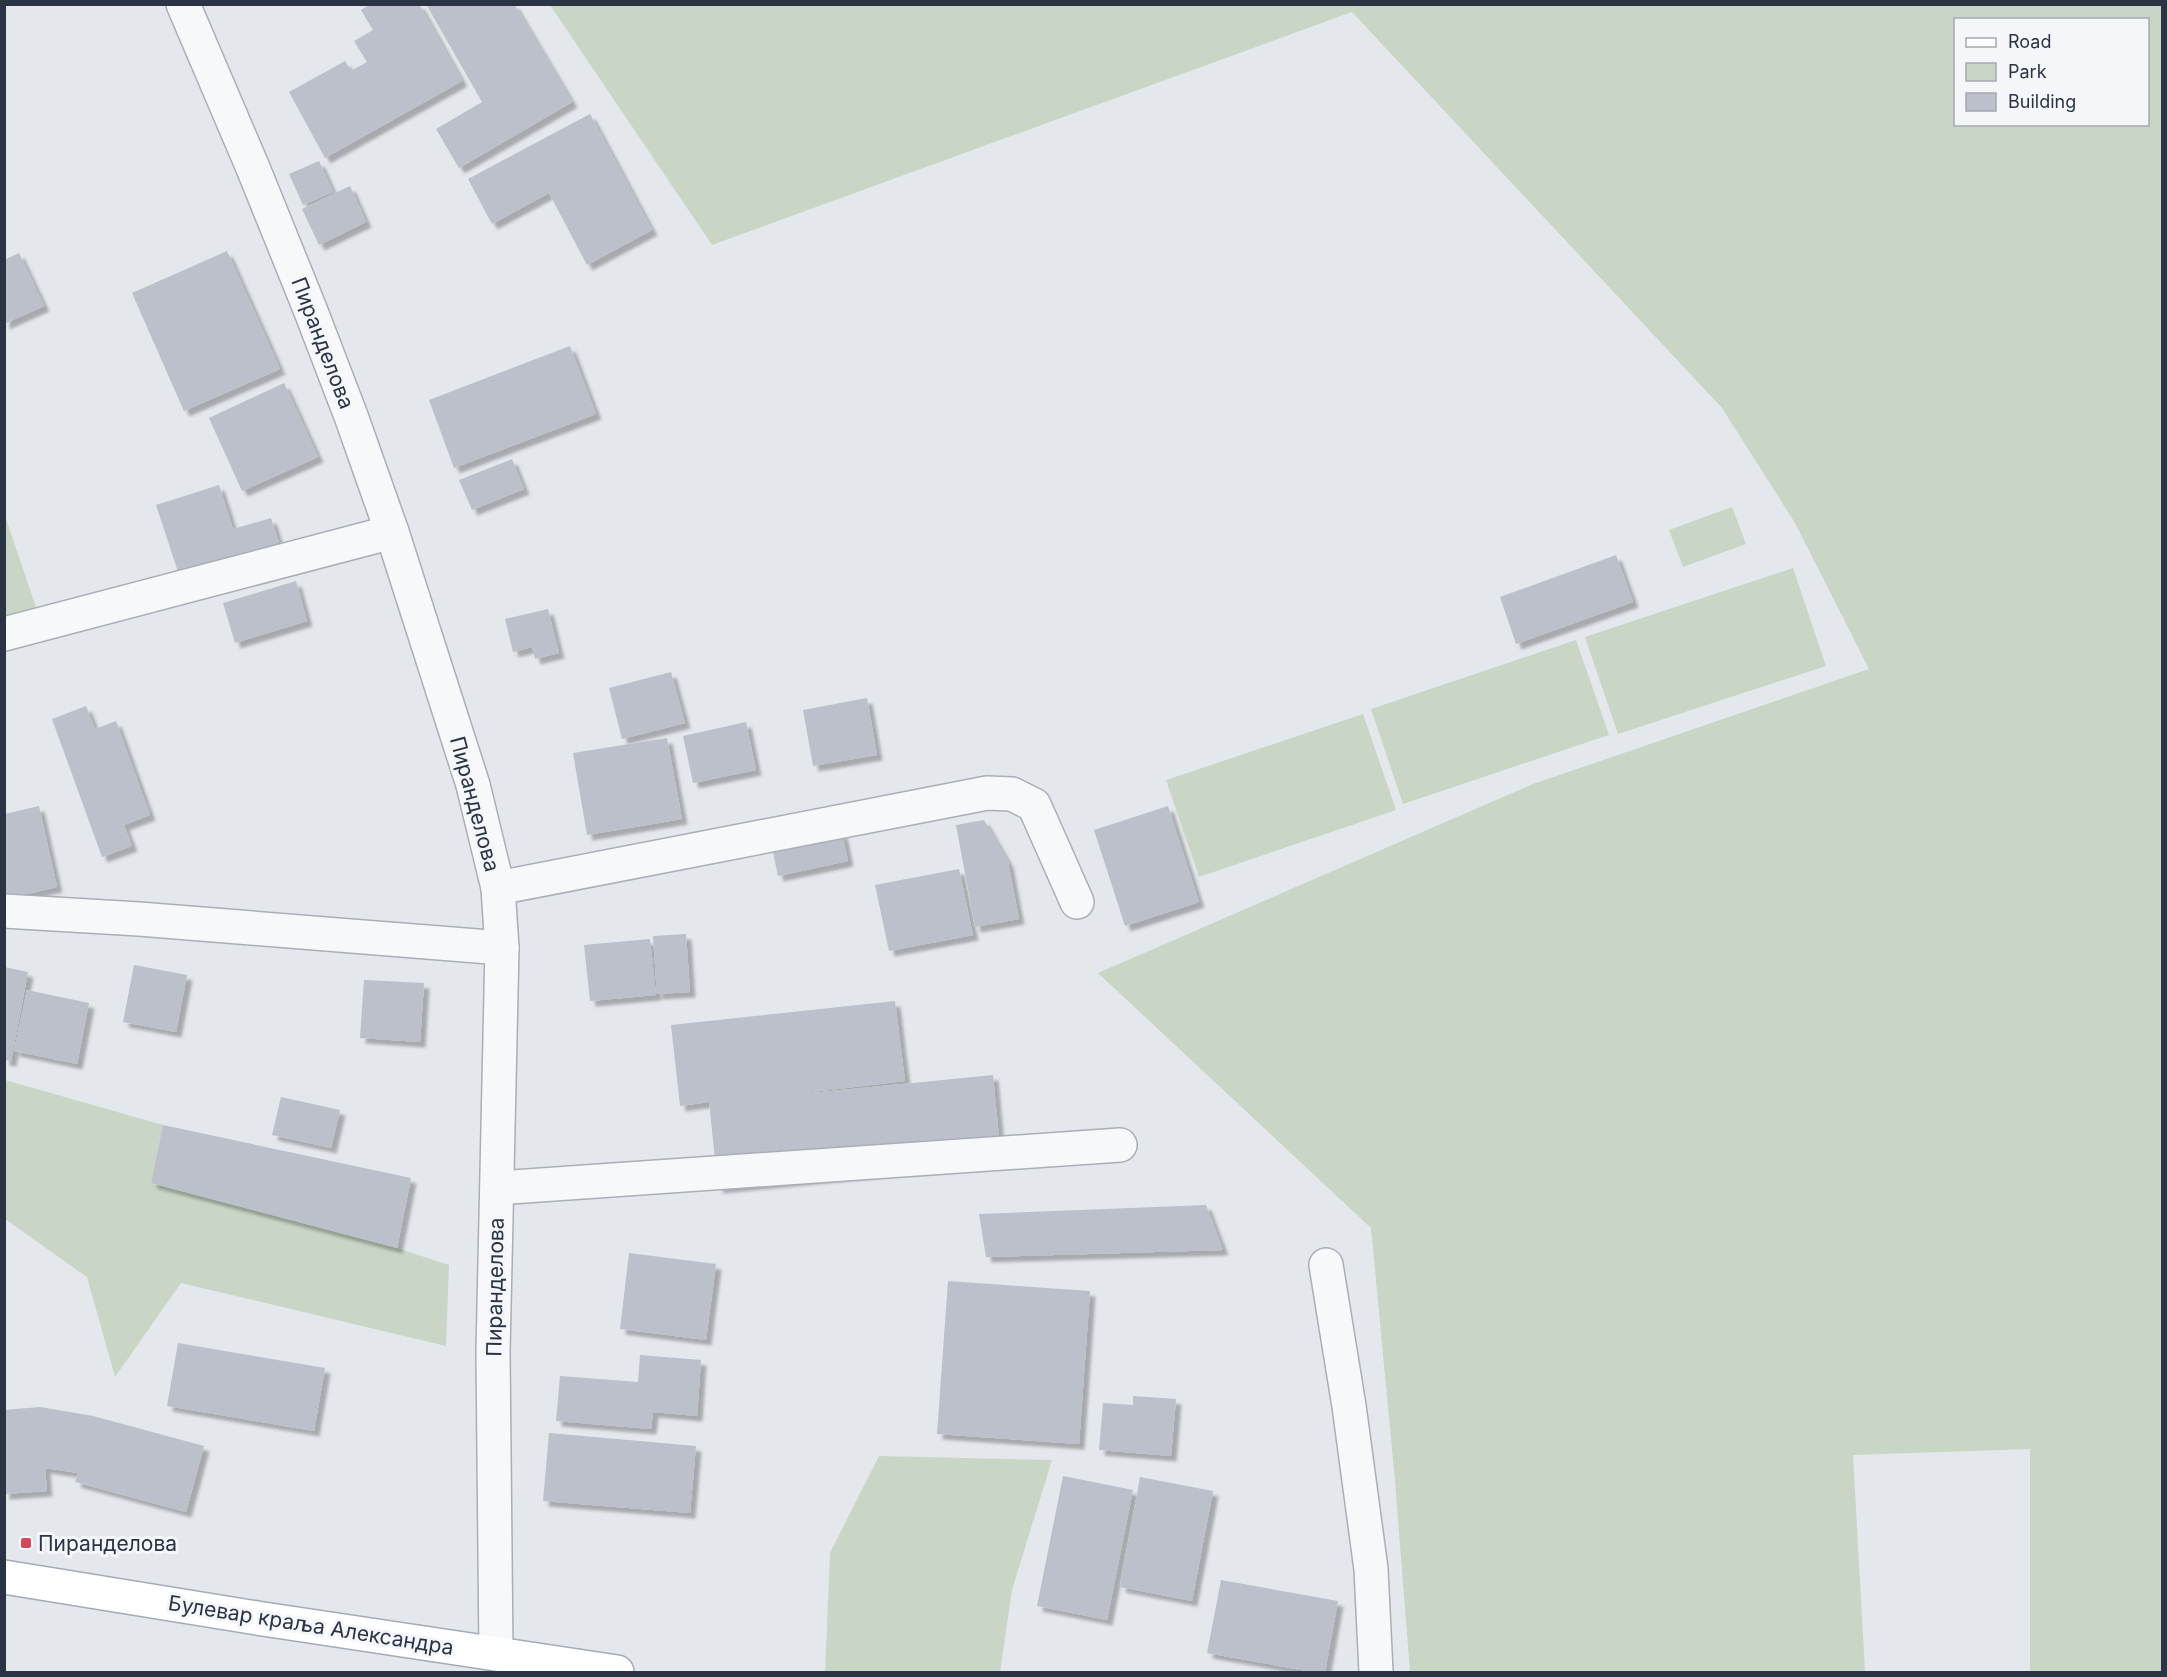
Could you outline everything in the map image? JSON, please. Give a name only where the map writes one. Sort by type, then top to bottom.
[{"type":"main road","name":"Булевар краља Александра","points":[[4,1577],[617,1672]]},
{"type":"street","name":"Пиранделова","points":[[183,4],[253,168],[351,416],[392,532],[472,785],[498,888],[502,948],[493,1352],[496,1654]]},
{"type":"street","points":[[4,634],[392,532]]},
{"type":"street","points":[[498,888],[987,793],[1012,794],[1034,806],[1077,902]]},
{"type":"street","points":[[4,911],[139,919],[502,948]]},
{"type":"street","points":[[497,1188],[1120,1145]]},
{"type":"street","points":[[1326,1265],[1349,1406],[1371,1569],[1376,1672]]},
{"type":"green space","points":[[550,5],[2162,5],[2162,1672],[2030,1672],[2030,1449],[1853,1455],[1865,1672],[1410,1672],[1371,1228],[1098,973],[1533,784],[1869,669],[1795,523],[1722,408],[1352,12],[712,245]]},
{"type":"green space","points":[[1732,507],[1746,544],[1683,567],[1669,530]]},
{"type":"green space","points":[[4,513],[42,625],[4,635]]},
{"type":"green space","points":[[1793,568],[1826,666],[1618,734],[1585,637]]},
{"type":"green space","points":[[1576,640],[1609,735],[1403,804],[1371,709]]},
{"type":"green space","points":[[1363,714],[1396,810],[1199,877],[1166,780]]},
{"type":"green space","points":[[5,1080],[163,1125],[151,1183],[397,1248],[449,1265],[446,1346],[181,1283],[115,1377],[87,1277],[5,1219]]},
{"type":"green space","points":[[879,1456],[1052,1460],[1012,1590],[1000,1672],[825,1672],[830,1553]]},
{"type":"building","points":[[371,4],[419,4],[462,81],[325,158],[289,92],[345,61],[351,71],[367,62],[354,41],[373,30],[361,10]]},
{"type":"building","points":[[426,4],[514,4],[572,102],[459,168],[436,129],[482,102]]},
{"type":"building","points":[[590,114],[652,230],[587,265],[549,193],[492,224],[468,179]]},
{"type":"building","points":[[319,161],[333,192],[303,205],[289,174]]},
{"type":"building","points":[[350,186],[366,222],[319,245],[302,209]]},
{"type":"building","points":[[227,251],[280,369],[184,411],[132,293]]},
{"type":"building","points":[[19,253],[44,306],[4,324],[4,260]]},
{"type":"building","points":[[570,346],[596,414],[454,468],[429,400]]},
{"type":"building","points":[[284,383],[318,457],[242,491],[209,418]]},
{"type":"building","points":[[512,459],[524,489],[472,510],[459,480]]},
{"type":"building","points":[[219,485],[233,529],[271,518],[280,546],[180,578],[156,505]]},
{"type":"building","points":[[1616,555],[1633,602],[1516,644],[1500,597]]},
{"type":"building","points":[[296,581],[307,621],[235,643],[223,603]]},
{"type":"building","points":[[548,609],[559,653],[535,659],[532,647],[513,652],[505,619]]},
{"type":"building","points":[[671,672],[685,723],[622,739],[609,688]]},
{"type":"building","points":[[867,698],[877,755],[813,766],[803,710]]},
{"type":"building","points":[[86,706],[95,729],[116,721],[150,815],[124,825],[132,846],[102,857],[52,719]]},
{"type":"building","points":[[746,722],[756,770],[693,783],[683,736]]},
{"type":"building","points":[[667,738],[682,819],[587,835],[573,753]]},
{"type":"building","points":[[39,806],[57,887],[5,899],[5,814]]},
{"type":"building","points":[[1168,806],[1199,902],[1125,926],[1094,830]]},
{"type":"building","points":[[984,820],[1008,862],[1019,919],[975,927],[956,825]]},
{"type":"building","points":[[842,832],[848,861],[778,876],[772,847]]},
{"type":"building","points":[[959,869],[973,935],[889,951],[875,885]]},
{"type":"building","points":[[686,934],[690,992],[657,994],[653,936]]},
{"type":"building","points":[[650,939],[656,995],[590,1001],[584,945]]},
{"type":"building","points":[[134,965],[187,975],[176,1032],[123,1022]]},
{"type":"building","points":[[4,967],[28,972],[11,1061],[4,1060]]},
{"type":"building","points":[[364,980],[424,983],[420,1042],[360,1038]]},
{"type":"building","points":[[27,990],[89,1003],[77,1064],[14,1051]]},
{"type":"building","points":[[895,1001],[905,1081],[752,1099],[993,1075],[1001,1160],[718,1188],[709,1102],[680,1106],[671,1025]]},
{"type":"building","points":[[281,1097],[340,1110],[331,1148],[272,1135]]},
{"type":"building","points":[[163,1125],[411,1178],[397,1248],[151,1183]]},
{"type":"building","points":[[1206,1205],[1223,1250],[986,1257],[979,1214]]},
{"type":"building","points":[[629,1253],[716,1264],[706,1340],[620,1329]]},
{"type":"building","points":[[948,1281],[1090,1291],[1079,1444],[937,1434]]},
{"type":"building","points":[[178,1343],[325,1368],[314,1431],[167,1406]]},
{"type":"building","points":[[640,1355],[701,1360],[697,1416],[653,1412],[651,1429],[556,1421],[560,1376],[638,1382]]},
{"type":"building","points":[[1133,1396],[1176,1399],[1171,1456],[1099,1450],[1103,1403],[1133,1405]]},
{"type":"building","points":[[40,1407],[93,1416],[204,1446],[186,1512],[75,1482],[78,1473],[45,1468],[47,1491],[4,1494],[4,1410]]},
{"type":"building","points":[[549,1433],[696,1446],[690,1513],[543,1501]]},
{"type":"building","points":[[1063,1476],[1133,1490],[1107,1620],[1037,1606]]},
{"type":"building","points":[[1140,1477],[1213,1491],[1192,1601],[1120,1587]]},
{"type":"building","points":[[1221,1580],[1338,1601],[1325,1672],[1313,1672],[1207,1653]]},
{"type":"place","name":"Пиранделова","points":[[26,1543]]}]
